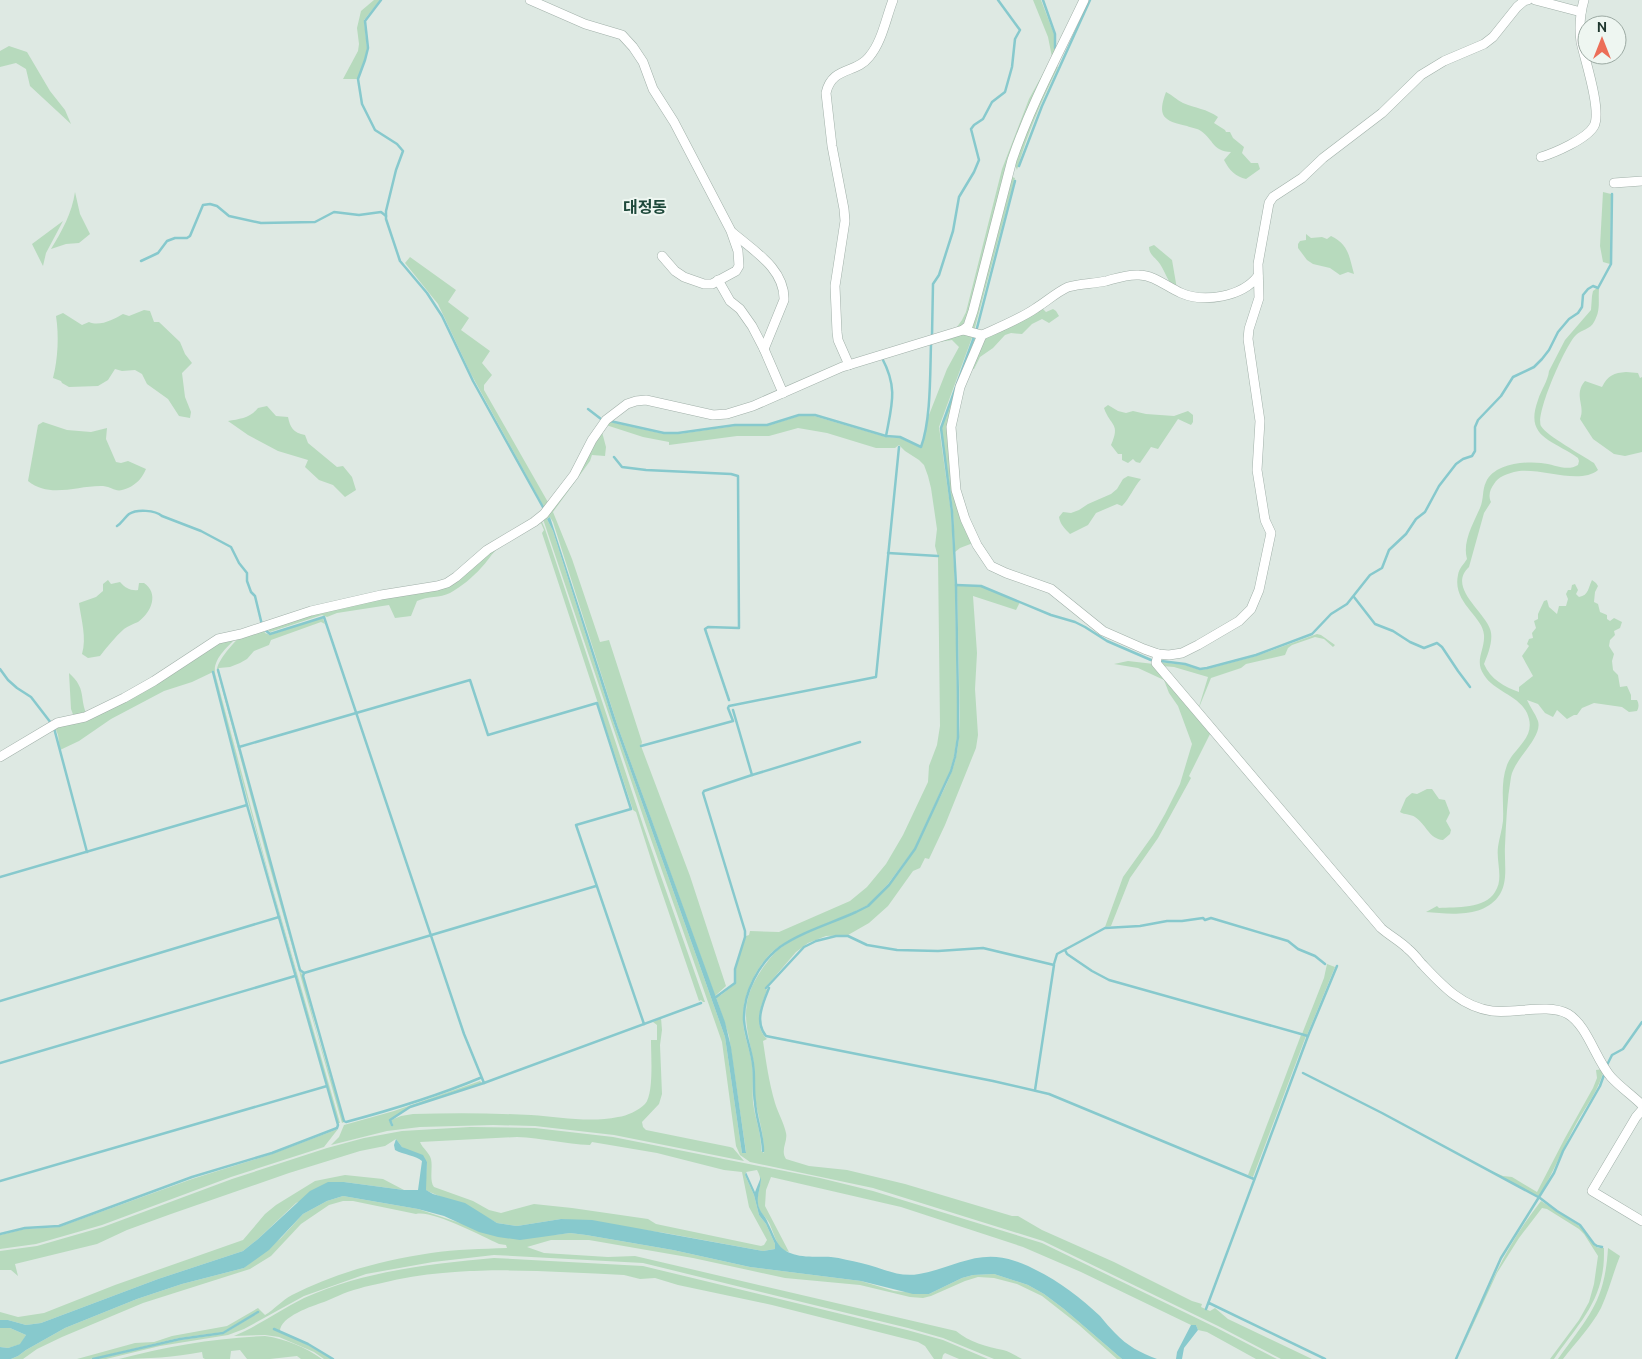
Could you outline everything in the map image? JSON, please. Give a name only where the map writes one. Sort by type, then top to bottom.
[{"type":"street","points":[[530,0],[576,20],[622,35],[628,41],[638,54],[652,89],[674,122],[731,231],[738,250],[739,266],[736,271],[712,284],[704,284],[684,277],[675,271],[662,256]]},
{"type":"street","points":[[849,365],[836,332],[836,286],[845,221],[832,146],[826,93],[833,78],[846,70],[862,64],[874,52],[893,0]]},
{"type":"street","points":[[0,757],[57,723],[86,717],[124,698],[154,681],[218,639],[241,634],[318,609],[381,595],[437,586],[456,577],[487,550],[544,514],[574,475],[592,440],[606,420],[627,404],[646,400],[720,415],[753,406],[849,365],[963,330],[968,326],[973,311],[1004,189],[1020,136],[1034,102],[1084,0]]},
{"type":"street","points":[[1258,276],[1247,287],[1238,292],[1209,297],[1195,297],[1182,294],[1142,275],[1132,274],[1104,281],[1080,284],[1066,288],[1034,309],[982,336],[960,387],[951,427],[956,490],[977,545],[992,566],[1051,589],[1103,631],[1158,654],[1169,656],[1182,653],[1246,615],[1259,590],[1271,534],[1265,520],[1257,470],[1256,457],[1260,421],[1248,338],[1258,298],[1258,276],[1258,264],[1267,210],[1273,197],[1302,178],[1323,158],[1382,113],[1421,75],[1444,61],[1484,44],[1493,37],[1517,7],[1528,0]]},
{"type":"street","points":[[1535,0],[1581,12]]},
{"type":"street","points":[[1541,157],[1555,152],[1580,138],[1594,127],[1596,111],[1581,42],[1580,19],[1584,0]]},
{"type":"street","points":[[1614,183],[1642,181]]},
{"type":"street","points":[[731,231],[773,267],[780,279],[784,292],[784,300],[764,349]]},
{"type":"street","points":[[718,280],[730,301],[740,309],[752,326],[783,393]]},
{"type":"street","points":[[963,330],[982,336]]},
{"type":"street","points":[[1158,654],[1156,663],[1228,750],[1300,830],[1381,928],[1408,948],[1439,982],[1460,999],[1482,1009],[1506,1012],[1550,1009],[1570,1015],[1611,1077],[1642,1105]]},
{"type":"street","points":[[1642,1110],[1592,1190],[1642,1221]]},
{"type":"green space","points":[[374,0],[380,0],[364,20],[367,48],[358,79],[343,79],[358,51],[357,28],[361,11]]},
{"type":"green space","points":[[1033,0],[1041,0],[1054,34],[1055,54],[1033,100],[966,322],[954,331],[966,312],[1002,169],[1029,99],[1052,57],[1048,37]]},
{"type":"green space","points":[[9,46],[27,52],[50,91],[65,110],[71,124],[30,86],[26,69],[16,63],[0,67],[0,51]]},
{"type":"green space","points":[[1055,65],[1058,67],[1035,117],[1017,170],[1015,165],[1030,120]]},
{"type":"green space","points":[[1166,92],[1183,103],[1205,110],[1218,117],[1214,123],[1226,132],[1230,132],[1233,138],[1244,147],[1242,153],[1251,163],[1258,163],[1260,169],[1246,179],[1239,177],[1224,160],[1231,152],[1220,150],[1199,130],[1167,119],[1162,112]]},
{"type":"green space","points":[[1012,177],[1015,178],[974,331],[971,328]]},
{"type":"green space","points":[[75,192],[80,214],[90,234],[79,243],[66,244],[51,249],[66,222]]},
{"type":"green space","points":[[1603,192],[1611,194],[1610,264],[1603,262],[1600,246]]},
{"type":"green space","points":[[63,221],[46,253],[43,266],[32,244]]},
{"type":"green space","points":[[1306,234],[1311,238],[1322,237],[1327,239],[1331,236],[1337,239],[1345,247],[1354,274],[1348,272],[1340,275],[1330,268],[1313,264],[1307,260],[1298,248],[1300,241],[1306,240]]},
{"type":"green space","points":[[1154,245],[1172,260],[1177,289],[1171,284],[1160,264],[1150,252],[1149,247]]},
{"type":"green space","points":[[410,257],[456,290],[448,302],[469,318],[461,330],[490,351],[482,363],[492,375],[484,385],[484,390],[549,504],[545,509],[471,374],[438,304],[405,263]]},
{"type":"green space","points":[[1597,288],[1599,289],[1598,314],[1593,324],[1576,335],[1565,351],[1552,379],[1540,419],[1541,426],[1545,430],[1557,440],[1594,463],[1598,470],[1580,476],[1524,471],[1514,472],[1498,479],[1491,490],[1491,502],[1484,513],[1469,567],[1463,575],[1462,583],[1464,591],[1490,629],[1491,642],[1484,664],[1490,674],[1499,682],[1519,692],[1519,687],[1533,676],[1522,656],[1529,646],[1527,644],[1529,639],[1533,638],[1532,633],[1536,628],[1534,621],[1538,619],[1538,614],[1544,601],[1547,600],[1549,607],[1557,614],[1559,606],[1566,606],[1568,599],[1566,594],[1568,590],[1571,590],[1572,585],[1575,584],[1578,590],[1576,594],[1579,597],[1586,593],[1592,580],[1598,586],[1594,602],[1598,604],[1600,612],[1607,615],[1607,619],[1610,621],[1614,618],[1622,622],[1620,628],[1614,631],[1615,635],[1610,640],[1609,646],[1614,654],[1612,661],[1613,670],[1618,675],[1620,687],[1627,686],[1631,700],[1637,700],[1638,708],[1637,711],[1629,712],[1622,707],[1594,703],[1582,708],[1577,715],[1567,719],[1557,710],[1553,717],[1545,713],[1538,704],[1527,700],[1537,718],[1538,727],[1532,741],[1513,770],[1511,777],[1506,820],[1504,886],[1498,897],[1491,904],[1474,912],[1455,914],[1426,912],[1437,906],[1439,908],[1470,906],[1484,902],[1490,898],[1498,887],[1498,847],[1503,821],[1505,772],[1510,759],[1526,738],[1530,726],[1526,711],[1521,705],[1489,681],[1481,670],[1480,660],[1484,635],[1479,622],[1459,594],[1457,585],[1458,575],[1460,568],[1467,559],[1467,539],[1481,505],[1486,482],[1490,476],[1502,468],[1518,463],[1541,463],[1565,468],[1578,465],[1578,458],[1551,442],[1538,430],[1535,423],[1535,413],[1549,371],[1565,340],[1591,310],[1593,291]]},
{"type":"green space","points":[[1041,307],[1046,312],[1053,309],[1059,316],[1049,323],[1042,319],[1032,324],[1022,334],[1011,333],[1005,335],[993,348],[980,357],[974,369],[969,370],[983,337]]},
{"type":"green space","points":[[144,310],[150,311],[154,322],[159,322],[180,342],[185,354],[192,363],[182,373],[185,397],[191,412],[190,418],[179,416],[168,399],[147,384],[142,374],[135,370],[122,371],[115,369],[108,380],[98,386],[69,387],[53,378],[58,347],[56,316],[63,313],[82,325],[89,322],[98,324],[123,314],[129,316]]},
{"type":"green space","points":[[962,333],[973,335],[939,427],[951,512],[955,585],[957,737],[950,771],[915,847],[954,766],[958,747],[960,716],[957,586],[981,586],[1020,602],[1016,610],[973,596],[977,653],[975,689],[978,735],[976,748],[929,859],[925,858],[920,868],[913,871],[888,906],[869,923],[848,935],[826,936],[808,943],[796,952],[765,988],[767,990],[759,1022],[760,1028],[767,1039],[763,1041],[771,1087],[786,1133],[784,1156],[786,1159],[809,1166],[847,1170],[905,1184],[1012,1216],[1018,1216],[1042,1230],[1202,1304],[1201,1307],[1210,1311],[1215,1308],[1228,1319],[1312,1359],[1281,1359],[1218,1326],[1043,1241],[873,1188],[750,1162],[740,1155],[736,1146],[722,1042],[647,828],[543,519],[606,421],[664,434],[678,434],[735,426],[767,426],[799,416],[814,416],[886,437],[900,438],[921,448],[927,420],[947,369],[959,347],[952,340],[932,343]],"holes":[[[606,425],[643,437],[669,442],[669,445],[737,436],[769,436],[798,428],[827,433],[876,448],[895,448],[899,445],[924,465],[931,488],[937,529],[935,546],[938,557],[940,726],[937,745],[929,766],[928,782],[903,835],[886,864],[867,887],[850,901],[779,932],[750,931],[749,935],[746,936],[735,970],[735,984],[716,997],[729,1036],[746,1152],[742,1153],[725,1037],[612,718],[553,531],[547,519],[550,517],[553,522],[618,727],[715,996],[726,986],[690,876],[641,746],[642,742],[609,640],[600,642],[572,559],[553,512],[590,461],[592,455],[605,456],[606,447],[602,432]],[[913,850],[887,888],[868,906],[789,942],[772,956],[754,981],[749,993],[746,1014],[748,1037],[754,1063],[754,1093],[762,1130],[764,1153],[761,1151],[754,1108],[752,1064],[743,1025],[743,1009],[749,987],[760,967],[775,950],[801,935],[868,905],[888,884]]]},
{"type":"green space","points":[[975,337],[977,338],[949,441],[973,543],[955,552],[953,511],[941,427]]},
{"type":"green space","points":[[1626,372],[1638,373],[1640,378],[1642,377],[1642,452],[1625,456],[1614,454],[1593,439],[1580,419],[1582,410],[1580,391],[1585,381],[1602,387],[1612,375]]},
{"type":"green space","points":[[1108,405],[1126,413],[1133,411],[1174,416],[1188,411],[1193,415],[1193,422],[1191,425],[1178,419],[1158,449],[1151,447],[1140,463],[1133,459],[1128,463],[1122,460],[1122,454],[1118,454],[1111,445],[1115,428],[1104,408]]},
{"type":"green space","points":[[267,406],[276,416],[288,417],[293,429],[305,435],[308,443],[337,467],[343,466],[352,477],[356,490],[345,497],[333,485],[319,480],[305,467],[308,460],[278,451],[248,435],[228,421],[245,418],[258,408]]},
{"type":"green space","points":[[43,422],[67,430],[91,432],[107,428],[106,439],[116,462],[128,461],[146,469],[137,483],[120,490],[103,486],[55,490],[37,486],[28,481],[38,425]]},
{"type":"green space","points":[[1128,476],[1141,479],[1122,506],[1117,504],[1096,513],[1088,525],[1070,534],[1060,522],[1059,517],[1063,512],[1071,513],[1079,510],[1111,494],[1117,489],[1123,479]]},
{"type":"green space","points":[[539,521],[542,522],[545,529],[644,828],[705,1002],[699,1001],[636,812],[633,810],[542,533],[544,530],[541,523],[496,548],[485,564],[467,582],[454,591],[446,595],[417,601],[411,616],[395,618],[389,605],[337,613],[327,617],[322,615],[270,632],[266,628],[340,606],[447,585],[461,576],[488,550]]},
{"type":"green space","points":[[108,580],[111,584],[120,582],[133,590],[138,590],[139,583],[144,583],[149,587],[152,602],[143,618],[124,629],[100,656],[88,658],[82,654],[84,635],[79,603],[96,597],[103,591],[103,584]]},
{"type":"green space","points":[[323,619],[325,624],[321,622],[271,640],[269,645],[254,651],[247,659],[240,663],[230,667],[219,668],[218,670],[299,970],[302,974],[317,1033],[344,1122],[342,1123],[266,854],[217,670],[220,661],[227,651],[243,635],[263,629],[265,633],[270,635]]},
{"type":"green space","points":[[1317,634],[1335,645],[1333,647],[1324,639],[1315,637],[1292,645],[1288,648],[1285,655],[1246,664],[1241,668],[1211,678],[1198,710],[1208,677],[1174,667],[1162,666],[1160,662],[1185,665],[1200,670],[1207,669],[1256,656]]},
{"type":"green space","points":[[238,636],[216,662],[215,673],[270,879],[340,1123],[338,1123],[259,841],[213,672],[192,682],[164,691],[111,719],[79,741],[60,750],[55,727],[88,719],[209,646]]},
{"type":"green space","points":[[1128,661],[1154,664],[1211,732],[1189,776],[1191,778],[1158,838],[1130,878],[1111,926],[1105,927],[1123,877],[1153,835],[1180,784],[1192,744],[1178,706],[1169,693],[1164,680],[1138,668],[1114,664]]},
{"type":"green space","points":[[69,673],[78,684],[87,715],[74,717],[71,709]]},
{"type":"green space","points":[[1427,789],[1432,789],[1439,799],[1445,800],[1450,813],[1446,821],[1451,830],[1450,834],[1443,840],[1434,837],[1412,815],[1400,812],[1406,798],[1412,793],[1417,794]]},
{"type":"green space","points":[[1327,964],[1335,967],[1307,1035],[1302,1034],[1324,978]]},
{"type":"green space","points":[[661,1018],[662,1094],[659,1104],[642,1122],[643,1127],[646,1130],[733,1148],[744,1161],[614,1135],[535,1126],[420,1127],[387,1131],[331,1145],[339,1137],[344,1125],[394,1111],[480,1081],[482,1083],[410,1107],[389,1120],[391,1125],[393,1124],[391,1120],[413,1114],[501,1114],[597,1120],[629,1114],[645,1104],[648,1099],[651,1074],[651,1040],[657,1040],[657,1025],[653,1022]]},
{"type":"green space","points":[[1301,1035],[1306,1036],[1253,1177],[1248,1175]]},
{"type":"green space","points":[[1604,1069],[1596,1091],[1576,1124],[1539,1197],[1484,1168],[1503,1176],[1512,1177],[1537,1192],[1593,1088],[1597,1078],[1596,1070]]},
{"type":"green space","points":[[470,1127],[535,1128],[613,1137],[820,1178],[873,1191],[1042,1243],[1277,1359],[1256,1359],[1207,1332],[1198,1330],[1196,1325],[1191,1325],[1081,1272],[1023,1247],[901,1207],[771,1177],[766,1190],[765,1206],[789,1252],[785,1251],[778,1243],[770,1224],[759,1207],[760,1179],[757,1170],[746,1172],[745,1175],[754,1195],[759,1215],[766,1224],[775,1244],[775,1249],[763,1251],[665,1233],[561,1219],[517,1226],[497,1223],[481,1214],[425,1190],[427,1162],[402,1147],[396,1139],[385,1146],[360,1151],[289,1173],[171,1214],[127,1230],[97,1244],[15,1264],[18,1276],[11,1270],[0,1270],[0,1251],[37,1246],[103,1227],[232,1179],[327,1148],[364,1138],[402,1131]],"holes":[[[526,1138],[590,1145],[592,1142],[657,1153],[724,1170],[742,1172],[749,1207],[767,1240],[761,1246],[656,1224],[648,1219],[572,1208],[534,1204],[501,1213],[489,1210],[473,1201],[434,1187],[431,1159],[420,1142]]]},
{"type":"green space","points":[[338,1129],[324,1147],[231,1177],[102,1225],[36,1244],[0,1249],[0,1235],[25,1229],[59,1227],[192,1179],[272,1154]]},
{"type":"green space","points":[[345,1175],[383,1179],[404,1190],[344,1182],[296,1203],[243,1251],[158,1279],[41,1323],[26,1325],[8,1320],[0,1320],[0,1312],[18,1317],[44,1313],[115,1285],[243,1240],[265,1214],[276,1205],[315,1181]]},
{"type":"green space","points":[[343,1196],[418,1209],[460,1223],[554,1235],[570,1233],[586,1235],[673,1250],[750,1267],[861,1281],[894,1291],[929,1294],[962,1278],[973,1275],[994,1274],[1028,1285],[1044,1294],[1122,1359],[1117,1359],[1079,1325],[1042,1296],[1017,1284],[994,1278],[978,1277],[931,1296],[923,1298],[910,1297],[860,1285],[785,1278],[693,1258],[589,1240],[551,1240],[527,1247],[544,1253],[608,1257],[635,1256],[956,1331],[972,1341],[1010,1352],[1022,1359],[994,1359],[943,1338],[908,1328],[643,1263],[494,1255],[433,1262],[366,1274],[304,1296],[244,1329],[228,1335],[160,1346],[106,1359],[96,1359],[180,1340],[223,1334],[258,1313],[223,1332],[179,1338],[90,1359],[77,1359],[135,1343],[154,1342],[172,1336],[227,1326],[258,1308],[265,1315],[288,1297],[308,1287],[342,1274],[377,1264],[440,1252],[507,1248],[506,1245],[499,1244],[457,1224],[434,1216],[353,1201],[343,1201],[329,1205],[301,1224],[271,1256],[250,1269],[143,1303],[62,1337],[37,1349],[23,1359],[11,1359],[65,1328],[137,1299],[182,1284],[244,1268],[281,1238],[303,1214],[327,1201]]},
{"type":"green space","points":[[1541,1201],[1581,1227],[1595,1246],[1604,1248],[1602,1275],[1589,1309],[1554,1359],[1550,1359],[1579,1320],[1589,1302],[1598,1256],[1579,1229],[1547,1209],[1542,1208],[1519,1238],[1497,1273],[1461,1351],[1505,1255]]},
{"type":"green space","points":[[1608,1248],[1620,1256],[1601,1308],[1588,1328],[1563,1359],[1558,1359],[1586,1320],[1599,1296],[1606,1267]]},
{"type":"green space","points":[[494,1258],[643,1266],[907,1330],[943,1340],[988,1359],[959,1359],[945,1353],[942,1359],[934,1359],[925,1346],[918,1342],[655,1278],[640,1279],[624,1275],[563,1272],[471,1271],[411,1277],[376,1284],[348,1292],[297,1313],[285,1322],[280,1332],[332,1359],[324,1359],[314,1352],[279,1337],[265,1335],[234,1336],[252,1328],[304,1298],[350,1281],[422,1266]]},
{"type":"green space","points":[[0,1328],[10,1328],[26,1335],[21,1344],[8,1348],[0,1347]]},
{"type":"green space","points":[[265,1336],[295,1344],[322,1359],[301,1359],[297,1356],[247,1359],[240,1350],[231,1351],[230,1359],[205,1359],[202,1352],[140,1359],[119,1359],[192,1343]]},
{"type":"water","points":[[550,517],[618,727],[725,1022],[731,1047],[746,1153],[742,1153],[725,1037],[612,718],[553,531],[547,519]]},
{"type":"water","points":[[396,1139],[402,1147],[423,1155],[427,1162],[426,1190],[433,1194],[465,1203],[497,1223],[517,1226],[561,1219],[592,1220],[763,1251],[775,1249],[775,1244],[766,1224],[759,1215],[754,1195],[745,1175],[746,1172],[755,1192],[761,1177],[758,1197],[759,1206],[778,1244],[788,1252],[800,1256],[838,1258],[903,1275],[919,1274],[978,1258],[1002,1258],[1015,1261],[1038,1271],[1071,1291],[1091,1307],[1124,1342],[1140,1352],[1157,1359],[1122,1359],[1044,1294],[1028,1285],[994,1274],[973,1275],[962,1278],[929,1294],[913,1294],[861,1281],[750,1267],[673,1250],[586,1235],[570,1233],[520,1240],[498,1237],[479,1232],[444,1216],[418,1209],[343,1196],[327,1201],[303,1214],[269,1250],[244,1268],[182,1284],[137,1299],[65,1328],[18,1356],[11,1359],[0,1359],[0,1347],[8,1348],[20,1344],[26,1335],[10,1328],[0,1328],[0,1320],[8,1320],[26,1325],[41,1323],[158,1279],[243,1251],[310,1191],[328,1182],[418,1190],[422,1161],[395,1150]]},
{"type":"water","points":[[1191,1325],[1196,1325],[1198,1330],[1184,1348],[1182,1359],[1176,1359],[1177,1352]]},
{"type":"waterway","points":[[381,0],[365,21],[368,48],[358,79],[362,104],[375,130],[397,144],[403,151],[396,170],[386,211],[386,219],[400,261],[427,293],[442,316],[473,381],[544,509]]},
{"type":"waterway","points":[[932,336],[933,284],[939,275],[953,231],[959,197],[979,160],[971,129],[983,119],[992,102],[1005,92],[1012,67],[1015,39],[1020,30],[998,0]]},
{"type":"waterway","points":[[1043,0],[1055,34],[1055,48]]},
{"type":"waterway","points":[[1019,166],[1042,106],[1090,0]]},
{"type":"waterway","points":[[977,328],[1015,181]]},
{"type":"waterway","points":[[1161,661],[1185,664],[1200,669],[1207,668],[1256,655],[1312,634],[1331,614],[1347,604],[1370,575],[1382,568],[1389,550],[1406,534],[1416,519],[1425,512],[1439,486],[1456,464],[1472,456],[1475,451],[1475,427],[1478,420],[1501,396],[1513,377],[1534,367],[1542,359],[1558,332],[1582,307],[1583,295],[1588,289],[1593,286],[1598,288],[1611,264],[1612,194]]},
{"type":"waterway","points":[[141,261],[158,253],[167,241],[190,236],[203,205],[217,206],[229,216],[261,223],[315,222],[334,212],[359,215],[381,212],[386,216]]},
{"type":"waterway","points":[[763,1151],[754,1093],[753,1064],[744,1020],[744,1010],[749,989],[765,961],[780,947],[807,932],[868,906],[889,885],[915,849],[951,771],[955,757],[958,737],[956,585],[952,512],[941,428],[974,337]]},
{"type":"waterway","points":[[610,421],[664,433],[678,433],[735,425],[767,425],[799,415],[815,415],[886,436],[900,437],[921,447],[927,424],[931,344]]},
{"type":"waterway","points":[[882,358],[892,387],[892,405],[886,436]]},
{"type":"waterway","points":[[588,409],[601,419]]},
{"type":"waterway","points":[[641,746],[733,721],[729,706],[876,677],[899,447]]},
{"type":"waterway","points":[[614,457],[622,467],[738,476],[739,628],[708,627],[705,629],[729,700]]},
{"type":"waterway","points":[[117,526],[132,512],[151,511],[201,531],[231,547],[239,563],[247,573],[247,581],[251,592],[255,596],[262,625]]},
{"type":"waterway","points":[[888,553],[938,556]]},
{"type":"waterway","points":[[956,585],[981,586],[1051,615],[1075,622],[1107,641],[1151,660]]},
{"type":"waterway","points":[[1354,597],[1375,624],[1393,631],[1424,648],[1437,643],[1442,647],[1470,687]]},
{"type":"waterway","points":[[264,629],[270,634],[324,617],[464,1034],[484,1083]]},
{"type":"waterway","points":[[0,669],[8,680],[31,697],[51,723]]},
{"type":"waterway","points":[[218,670],[300,970],[304,973],[303,976],[344,1121],[380,1113],[480,1078]]},
{"type":"waterway","points":[[0,1234],[25,1228],[59,1226],[192,1177],[272,1153],[337,1128],[338,1125],[247,805],[213,672]]},
{"type":"waterway","points":[[239,747],[470,680],[488,735],[597,703],[631,809],[576,825],[644,1024]]},
{"type":"waterway","points":[[716,997],[735,983],[735,969],[745,937],[745,931],[703,793],[704,791],[752,775],[733,710]]},
{"type":"waterway","points":[[54,728],[87,852]]},
{"type":"waterway","points":[[752,775],[860,742]]},
{"type":"waterway","points":[[0,877],[247,805]]},
{"type":"waterway","points":[[304,973],[596,886]]},
{"type":"waterway","points":[[0,1001],[279,917]]},
{"type":"waterway","points":[[1054,964],[1057,954],[1105,928],[1140,926],[1167,921],[1203,918],[1205,920],[1211,918],[1288,941],[1298,949],[1315,956],[1325,964]]},
{"type":"waterway","points":[[766,988],[804,947],[816,941],[836,936],[848,936],[867,945],[897,950],[938,951],[983,948],[1054,965],[1035,1090]]},
{"type":"waterway","points":[[1065,950],[1067,954],[1109,980],[1308,1036]]},
{"type":"waterway","points":[[1206,1309],[1308,1036],[1337,966]]},
{"type":"waterway","points":[[0,1063],[295,976]]},
{"type":"waterway","points":[[769,988],[762,1006],[760,1019],[762,1031],[766,1036],[1049,1094],[1254,1179]]},
{"type":"waterway","points":[[392,1125],[390,1120],[410,1107],[484,1083],[701,1003]]},
{"type":"waterway","points":[[1606,1067],[1612,1055],[1623,1049],[1642,1022]]},
{"type":"waterway","points":[[1456,1359],[1501,1258],[1554,1173],[1563,1151],[1600,1086],[1605,1072]]},
{"type":"waterway","points":[[1303,1073],[1540,1198],[1580,1225],[1594,1244],[1602,1247]]},
{"type":"waterway","points":[[0,1181],[327,1086]]},
{"type":"waterway","points":[[1209,1303],[1325,1359]]},
{"type":"waterway","points":[[93,1359],[180,1339],[223,1333],[258,1312]]},
{"type":"waterway","points":[[274,1329],[308,1344],[333,1359]]},
{"type":"district","name":"대정동","points":[[645,207]]}]
